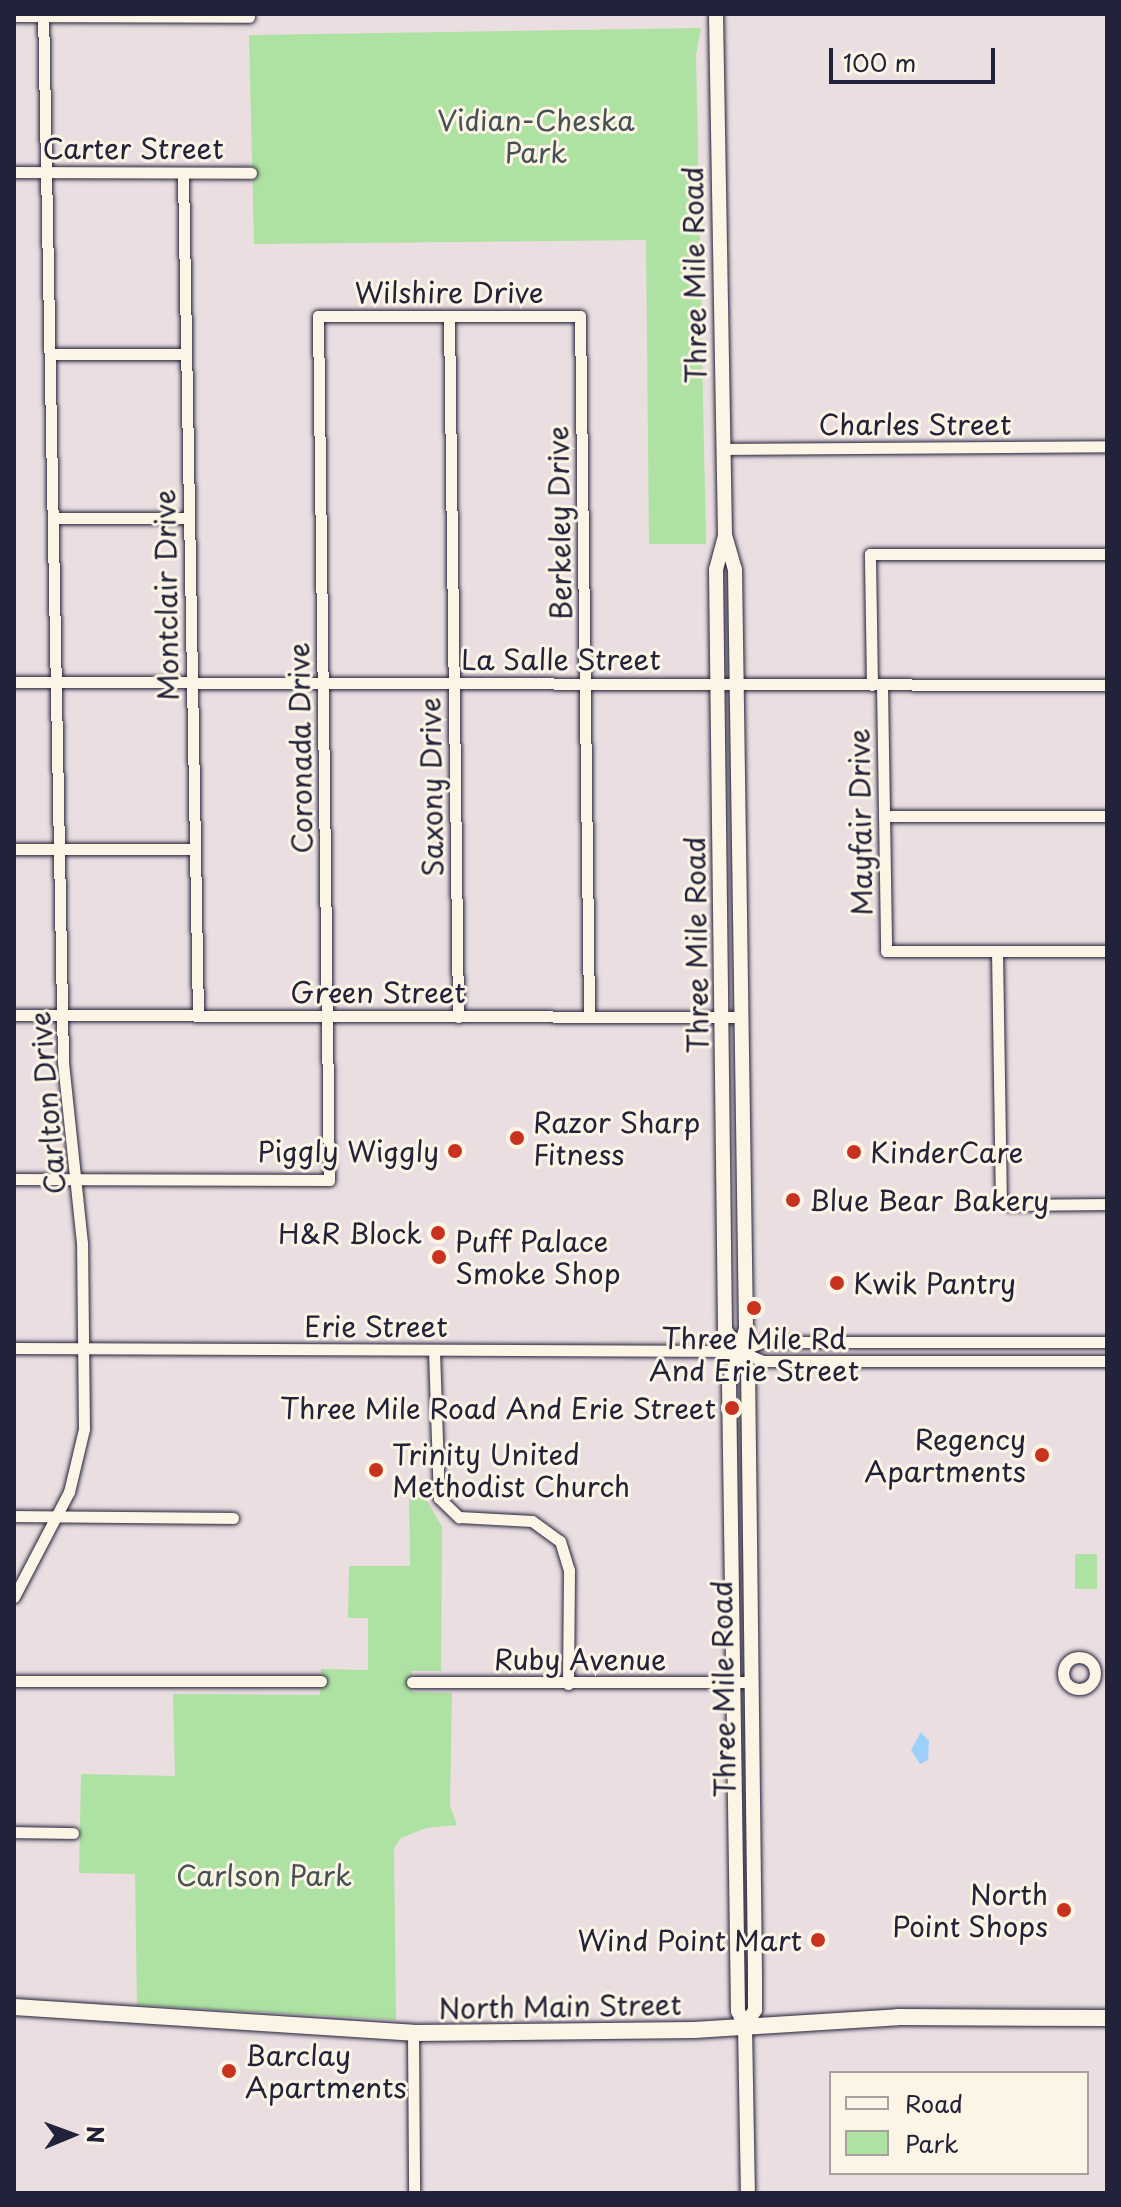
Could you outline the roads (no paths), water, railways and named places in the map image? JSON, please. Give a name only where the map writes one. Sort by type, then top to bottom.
[{"type":"main road","name":"North Main Street","points":[[14,2007],[413,2033],[745,2026],[898,2017],[1107,2018]]},
{"type":"street","name":"Three Mile Road","points":[[716,14],[725,535],[735,569],[737,683],[746,1329],[739,1351]]},
{"type":"street","name":"Carlton Drive","points":[[14,1597],[56,1517],[82,1445],[84,1349],[76,1179],[62,1015],[43,15]]},
{"type":"street","points":[[14,16],[249,17]]},
{"type":"street","name":"Carter Street","points":[[14,172],[251,173]]},
{"type":"street","name":"Montclair Drive","points":[[183,173],[198,1016]]},
{"type":"street","name":"Wilshire Drive","points":[[318,316],[580,316]]},
{"type":"street","name":"Coronada Drive","points":[[76,1179],[329,1180],[318,316]]},
{"type":"street","name":"Saxony Drive","points":[[449,316],[458,1017]]},
{"type":"street","name":"Berkeley Drive","points":[[580,316],[589,1017]]},
{"type":"street","points":[[50,354],[186,354]]},
{"type":"street","name":"Charles Street","points":[[723,449],[1107,446]]},
{"type":"street","points":[[53,518],[189,518]]},
{"type":"street","name":"Three Mile Road","points":[[725,535],[716,570],[725,1330],[748,1369],[738,2011],[745,2026],[748,2193]]},
{"type":"street","name":"Mayfair Drive","points":[[997,951],[886,951],[884,816],[870,554],[1107,554]]},
{"type":"street","name":"La Salle Street","points":[[14,682],[1107,685]]},
{"type":"street","points":[[884,816],[1107,816]]},
{"type":"street","points":[[14,849],[195,849]]},
{"type":"street","points":[[1107,951],[997,951],[1004,1202],[1107,1204]]},
{"type":"street","name":"Green Street","points":[[14,1015],[742,1017]]},
{"type":"street","points":[[14,1179],[76,1179]]},
{"type":"street","name":"Erie Street","points":[[14,1348],[739,1351],[762,1342],[1107,1342]]},
{"type":"street","points":[[861,1342],[861,1362]]},
{"type":"street","points":[[953,1342],[953,1362]]},
{"type":"street","points":[[434,1350],[439,1498],[459,1517],[532,1521],[560,1541],[569,1570],[568,1684]]},
{"type":"street","name":"Erie Street","points":[[739,1351],[763,1361],[1107,1361]]},
{"type":"street","points":[[14,1516],[233,1518]]},
{"type":"street","points":[[14,1681],[321,1681]]},
{"type":"street","name":"Ruby Avenue","points":[[412,1682],[741,1682]]},
{"type":"street","points":[[14,1832],[73,1833]]},
{"type":"street","points":[[413,2033],[414,2193]]},
{"type":"water","points":[[921,1732],[929,1741],[928,1760],[920,1764],[911,1750]]},
{"type":"place","name":"Razor Sharp Fitness","points":[[517,1138]]},
{"type":"place","name":"Piggly Wiggly","points":[[455,1151]]},
{"type":"place","name":"KinderCare","points":[[854,1152]]},
{"type":"place","name":"Blue Bear Bakery","points":[[793,1200]]},
{"type":"place","name":"H&R Block","points":[[438,1233]]},
{"type":"place","name":"Puff Palace Smoke Shop","points":[[439,1257]]},
{"type":"place","name":"Kwik Pantry","points":[[837,1283]]},
{"type":"place","name":"Three Mile Rd And Erie Street","points":[[754,1308]]},
{"type":"place","name":"Three Mile Road And Erie Street","points":[[732,1408]]},
{"type":"place","name":"Regency Apartments","points":[[1042,1455]]},
{"type":"place","name":"Trinity United Methodist Church","points":[[376,1470]]},
{"type":"place","name":"North Point Shops","points":[[1064,1910]]},
{"type":"place","name":"Wind Point Mart","points":[[818,1940]]},
{"type":"place","name":"Barclay Apartments","points":[[229,2071]]},
{"type":"park label","name":"Vidian-Cheska Park","points":[[536,136]]},
{"type":"park label","name":"Carlson Park","points":[[264,1875]]}]
